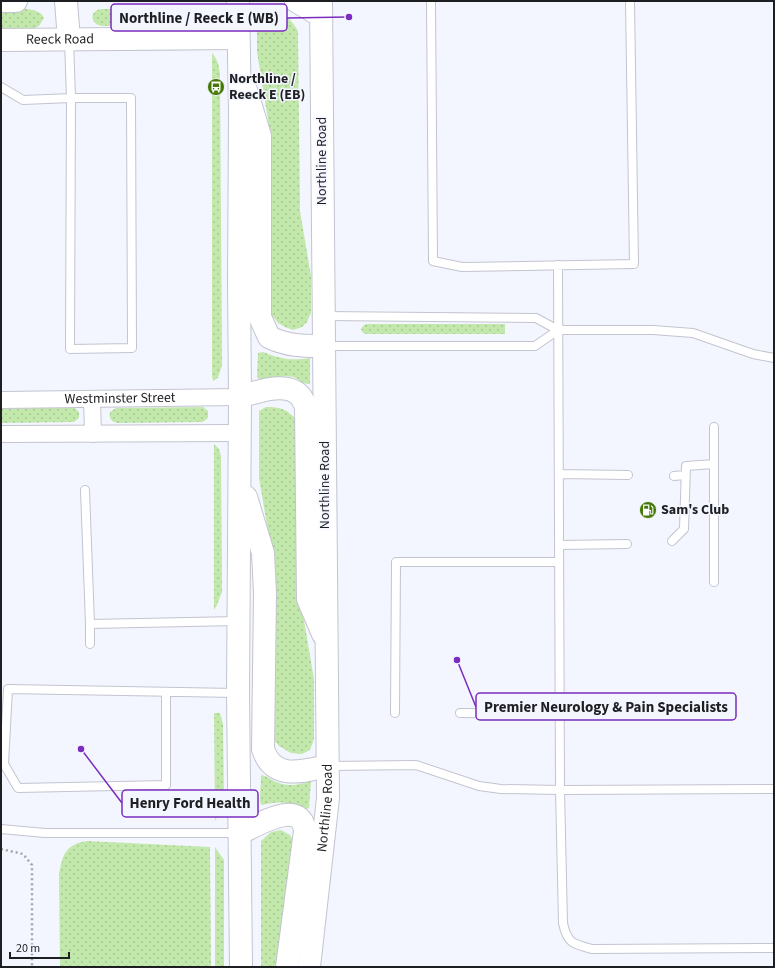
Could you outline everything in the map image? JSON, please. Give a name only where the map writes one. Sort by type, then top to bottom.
[{"type":"main road","points":[[1,1],[16,1]]},
{"type":"main road","points":[[66,1],[69,40]]},
{"type":"main road","points":[[238,1],[240,397],[238,693],[241,967]]},
{"type":"main road","points":[[296,1],[321,9]]},
{"type":"main road","name":"Northline Road","points":[[309,967],[328,798],[321,9]]},
{"type":"main road","name":"Reeck Road","points":[[1,40],[238,38]]},
{"type":"main road","points":[[239,66],[260,136],[260,317],[269,337],[281,343],[302,346],[323,346]]},
{"type":"main road","points":[[240,397],[275,388],[283,389],[294,391],[301,397],[306,406],[308,599],[326,642]]},
{"type":"main road","points":[[239,473],[263,553],[264,749],[266,759],[273,766],[281,770],[293,772],[328,766]]},
{"type":"main road","points":[[240,833],[279,815],[288,815],[299,818],[304,823],[305,831],[287,967]]},
{"type":"street","name":"Westminster Street","points":[[1,400],[240,397]]},
{"type":"street","points":[[92,399],[92,434]]},
{"type":"street","points":[[1,434],[240,433]]},
{"type":"lane","points":[[431,1],[433,261],[462,267],[634,264],[630,1]]},
{"type":"lane","points":[[1,87],[23,100],[71,98],[131,98],[132,348],[70,349],[71,98],[69,40]]},
{"type":"lane","points":[[558,265],[560,790],[563,923],[565,935],[574,944],[592,949],[774,948]]},
{"type":"lane","points":[[324,316],[536,318],[558,330],[653,330],[693,333],[753,354],[774,358]]},
{"type":"lane","points":[[323,346],[535,346],[558,330]]},
{"type":"lane","points":[[714,427],[714,582]]},
{"type":"lane","points":[[672,541],[684,529],[686,466],[714,464]]},
{"type":"lane","points":[[558,474],[628,475]]},
{"type":"lane","points":[[674,476],[686,475]]},
{"type":"lane","points":[[85,490],[90,644]]},
{"type":"lane","points":[[559,545],[627,544]]},
{"type":"lane","points":[[395,713],[396,562],[559,562]]},
{"type":"lane","points":[[90,624],[239,621]]},
{"type":"lane","points":[[166,693],[166,785],[18,788],[4,764],[8,689],[166,693],[238,693]]},
{"type":"lane","points":[[460,713],[560,714]]},
{"type":"lane","points":[[328,766],[416,765],[479,786],[501,789],[774,789]]},
{"type":"lane","points":[[1,829],[45,833],[240,833]]},
{"type":"path","points":[[1,849],[22,854],[32,865],[32,967]]},
{"type":"green space","points":[[186,8],[190,10],[194,16],[189,24],[185,25],[102,26],[95,23],[92,18],[94,12],[101,9]]},
{"type":"green space","points":[[25,9],[37,11],[44,18],[39,26],[35,28],[1,28],[1,10]]},
{"type":"green space","points":[[276,12],[289,19],[298,31],[300,211],[311,276],[311,313],[307,322],[302,327],[293,330],[278,323],[272,315],[268,305],[270,132],[257,52],[257,18],[266,13]]},
{"type":"green space","points":[[204,47],[206,50],[82,50],[85,48]]},
{"type":"green space","points":[[212,53],[218,63],[220,75],[222,365],[218,378],[213,381],[212,376]]},
{"type":"green space","points":[[366,324],[505,324],[505,334],[366,334],[363,333],[361,329]]},
{"type":"green space","points":[[263,352],[286,359],[310,358],[310,384],[304,383],[289,376],[261,380],[257,377],[258,353]]},
{"type":"green space","points":[[74,407],[79,412],[79,418],[74,422],[1,423],[1,409]]},
{"type":"green space","points":[[203,407],[208,411],[208,418],[203,422],[117,423],[110,418],[110,412],[116,408]]},
{"type":"green space","points":[[266,407],[283,409],[296,419],[300,597],[314,679],[314,739],[310,750],[302,754],[291,753],[279,746],[274,740],[271,548],[259,478],[259,411]]},
{"type":"green space","points":[[214,444],[219,449],[221,456],[222,592],[214,610]]},
{"type":"green space","points":[[214,713],[220,713],[223,724],[224,803],[215,821]]},
{"type":"green space","points":[[261,775],[285,785],[311,781],[309,808],[305,810],[290,803],[273,803],[262,805],[260,802]]},
{"type":"green space","points":[[281,830],[290,835],[296,845],[283,967],[261,967],[261,841],[271,832]]},
{"type":"green space","points":[[87,841],[210,847],[211,967],[60,967],[60,868],[66,852],[70,848],[74,845]]},
{"type":"green space","points":[[215,847],[224,860],[224,967],[215,967]]},
{"type":"place","name":"Northline / Reeck E (WB)","points":[[349,17]]},
{"type":"place","name":"Northline / Reeck E (EB)","points":[[216,87]]},
{"type":"place","name":"Sam's Club","points":[[648,510]]},
{"type":"place","name":"Premier Neurology & Pain Specialists","points":[[457,660]]},
{"type":"place","name":"Henry Ford Health","points":[[81,749]]}]
